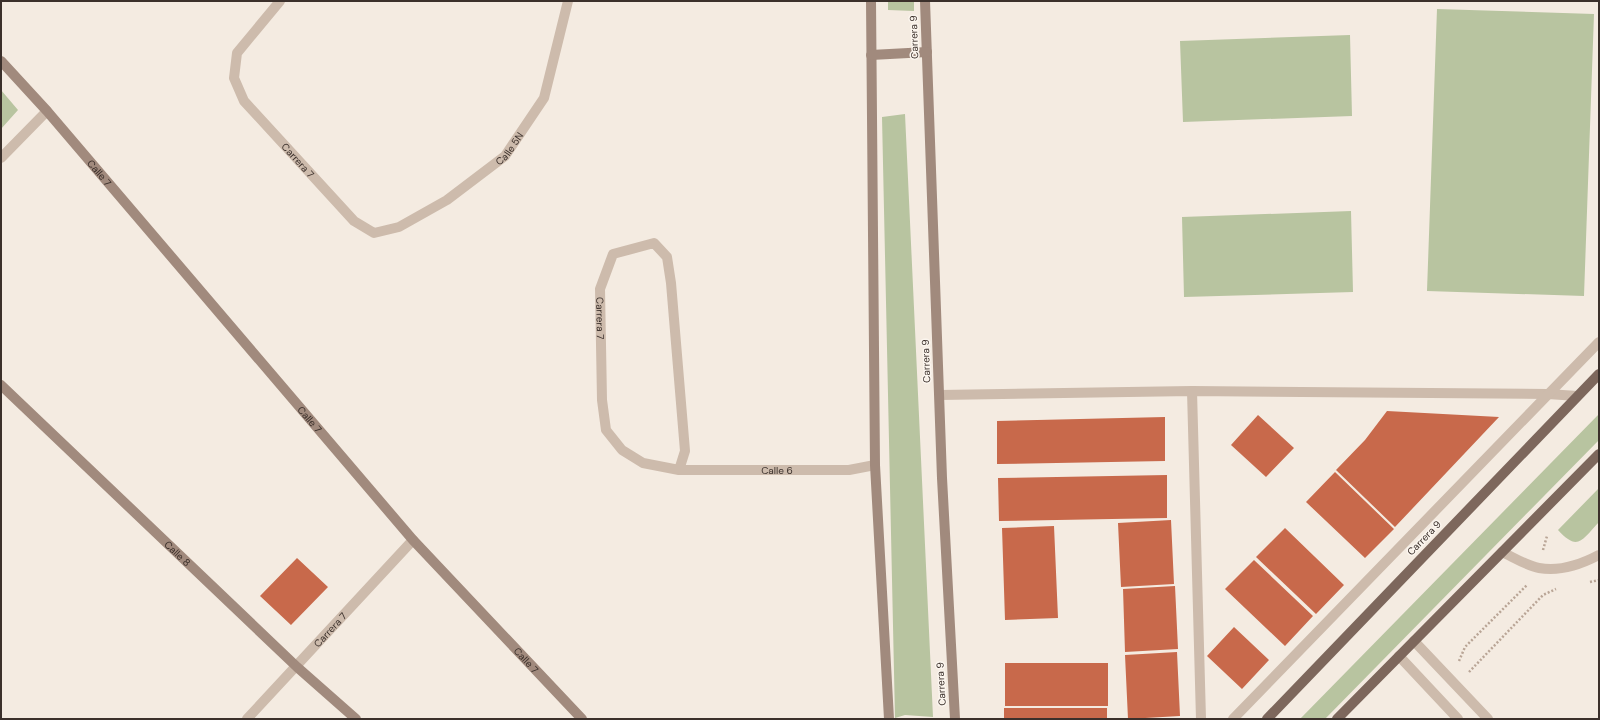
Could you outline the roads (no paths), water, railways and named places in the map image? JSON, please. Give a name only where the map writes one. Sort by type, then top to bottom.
[{"type":"main road","points":[[871,1],[875,465],[889,719]]},
{"type":"main road","name":"Carrera 9","points":[[925,1],[942,478],[955,719]]},
{"type":"main road","points":[[871,54],[927,52]]},
{"type":"main road","name":"Calle 7","points":[[1,60],[47,111],[414,540],[582,719]]},
{"type":"main road","name":"Carrera 9","points":[[1267,719],[1599,374]]},
{"type":"main road","name":"Calle 8","points":[[1,385],[297,667],[356,719]]},
{"type":"main road","points":[[1338,719],[1599,454]]},
{"type":"street","name":"Carrera 7","points":[[280,1],[237,53],[234,78],[244,102],[354,221],[374,233]]},
{"type":"street","name":"Calle 5N","points":[[374,233],[399,227],[447,200],[505,156],[544,98],[568,1]]},
{"type":"street","points":[[1,158],[47,111]]},
{"type":"street","name":"Carrera 7","points":[[654,244],[667,257],[671,283],[685,451],[679,470],[643,463],[622,450],[606,430],[602,400],[600,289],[613,254],[654,244]]},
{"type":"street","points":[[1233,719],[1599,342]]},
{"type":"street","points":[[1192,391],[1201,719]]},
{"type":"street","points":[[940,395],[1192,391],[1548,394],[1578,396]]},
{"type":"street","name":"Calle 6","points":[[679,470],[849,470],[875,465]]},
{"type":"street","name":"Carrera 7","points":[[247,719],[414,540]]},
{"type":"street","points":[[1502,552],[1539,568],[1560,569],[1584,563],[1599,555]]},
{"type":"street","points":[[1414,641],[1488,719]]},
{"type":"street","points":[[1400,656],[1458,719]]}]
